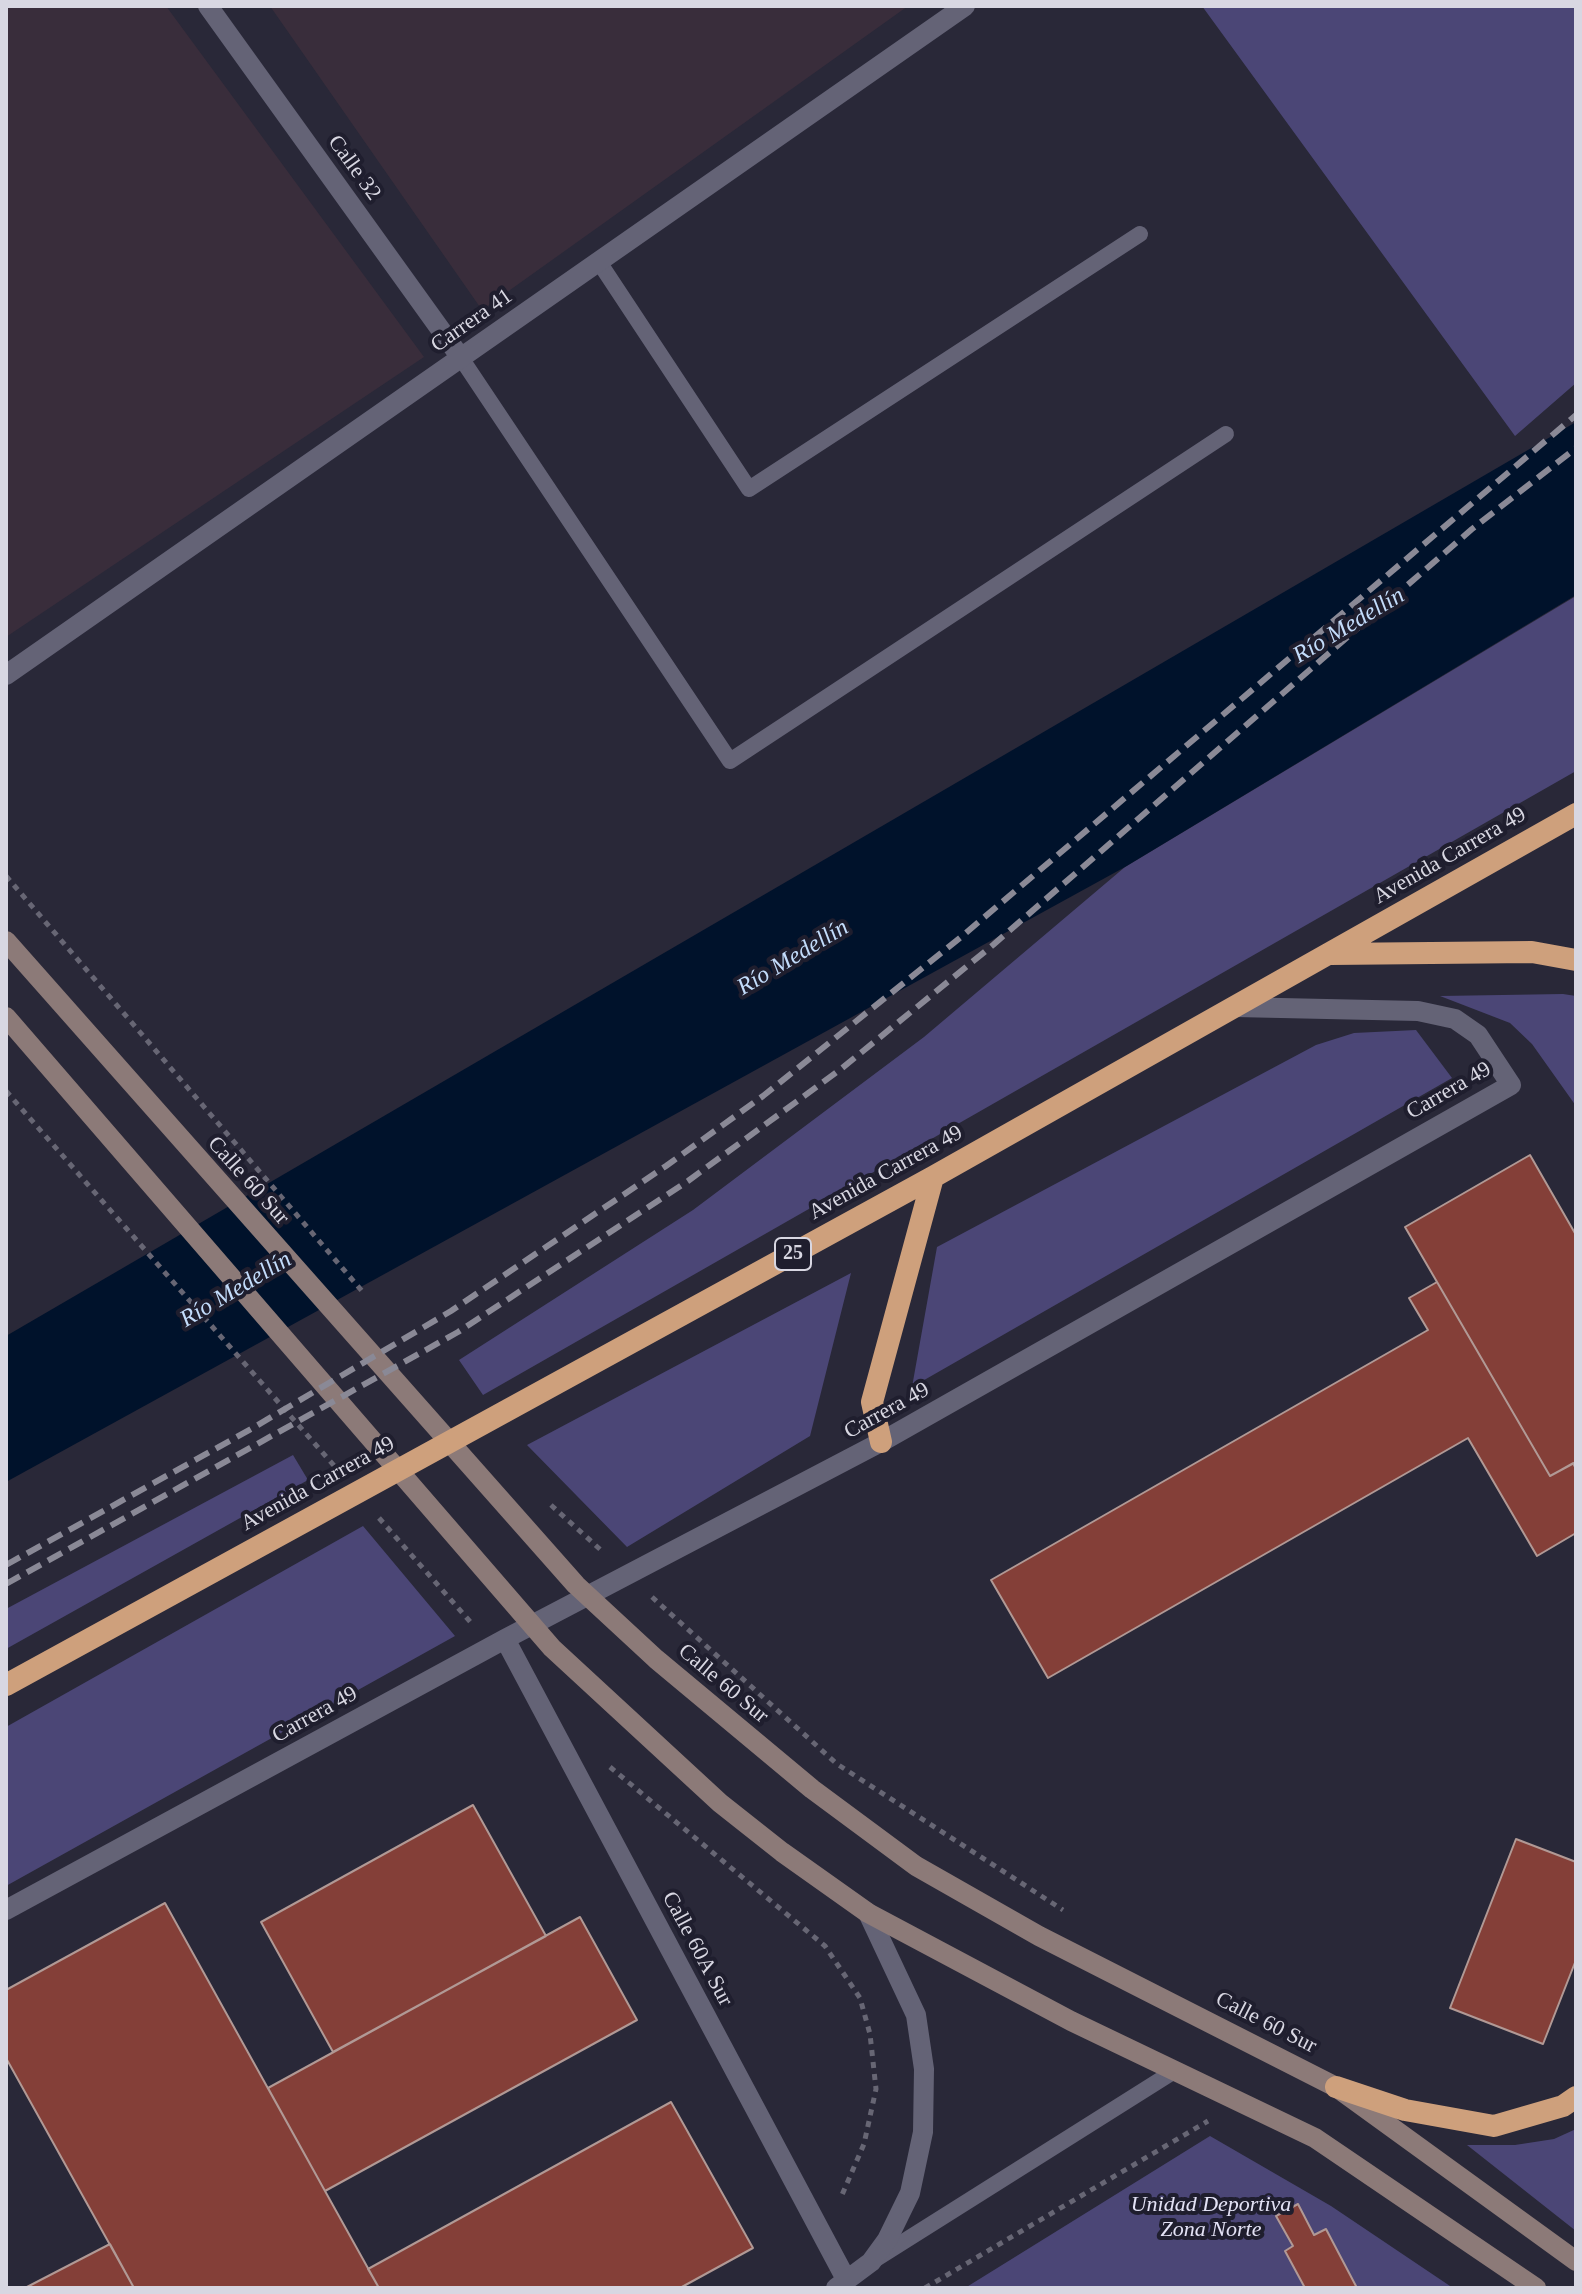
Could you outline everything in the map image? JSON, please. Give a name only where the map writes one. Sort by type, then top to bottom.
[{"type":"highway","name":"Avenida Carrera 49","points":[[6,1685],[933,1177],[1576,814]]},
{"type":"highway","points":[[1329,954],[1532,952],[1576,960]]},
{"type":"highway","points":[[881,1442],[872,1402],[933,1177]]},
{"type":"highway","points":[[1336,2087],[1405,2110],[1494,2126],[1563,2106],[1576,2097]]},
{"type":"main road","name":"Calle 60 Sur","points":[[6,941],[576,1585],[656,1659],[812,1789],[916,1866],[976,1901],[1336,2087],[1576,2261]]},
{"type":"main road","points":[[6,1017],[552,1648],[665,1754],[782,1852],[868,1913],[1057,2014],[1315,2138],[1536,2288]]},
{"type":"street","name":"Calle 32","points":[[208,6],[461,358]]},
{"type":"street","name":"Carrera 41","points":[[6,675],[965,6]]},
{"type":"street","name":"Carrera 49","points":[[6,1910],[505,1639],[881,1442],[1511,1085],[1478,1035],[1455,1019],[1418,1011],[1235,1007]]},
{"type":"street","name":"Calle 60A Sur","points":[[505,1639],[841,2284]]},
{"type":"street","points":[[841,2284],[871,2262],[887,2240],[910,2193],[923,2132],[924,2069],[916,2015],[868,1913]]},
{"type":"lane","points":[[599,262],[749,489],[1140,234]]},
{"type":"lane","points":[[461,358],[730,761],[1226,434]]},
{"type":"lane","points":[[871,2262],[1176,2070]]},
{"type":"path","points":[[6,876],[364,1293]]},
{"type":"path","points":[[539,1494],[607,1556]]},
{"type":"path","points":[[642,1588],[837,1764],[1074,1917]]},
{"type":"path","points":[[751,1883],[825,1946],[860,1998],[867,2022],[876,2089],[864,2144],[842,2195]]},
{"type":"path","points":[[925,2288],[1210,2121]]},
{"type":"shaded area","points":[[6,6],[166,6],[424,357],[6,637]]},
{"type":"shaded area","points":[[270,6],[908,6],[482,310]]},
{"type":"green space","points":[[1202,6],[1576,6],[1576,383],[1515,436]]},
{"type":"green space","points":[[1576,596],[1576,771],[483,1395],[459,1360],[693,1210],[924,1037],[1125,867]]},
{"type":"green space","points":[[1440,996],[1576,996],[1576,1106],[1532,1044],[1510,1023]]},
{"type":"green space","points":[[1416,1030],[1452,1078],[912,1387],[937,1247],[1316,1045],[1354,1033]]},
{"type":"green space","points":[[851,1273],[810,1436],[627,1547],[527,1445]]},
{"type":"green space","points":[[293,1455],[308,1480],[6,1649],[6,1609]]},
{"type":"green space","points":[[363,1526],[455,1636],[6,1886],[6,1727]]},
{"type":"green space","points":[[1576,2129],[1576,2231],[1467,2145],[1515,2145],[1554,2139]]},
{"type":"green space","name":"Unidad Deportiva Zona Norte","points":[[1210,2136],[1331,2206],[1453,2288],[965,2288]]},
{"type":"water","name":"Río Medellín","points":[[1576,422],[1576,595],[1125,867],[6,1482],[6,1336]]},
{"type":"building","points":[[1530,1155],[1576,1235],[1576,1462],[1550,1476],[1405,1227]]},
{"type":"building","points":[[1437,1282],[1550,1476],[1573,1463],[1576,1469],[1576,1533],[1537,1556],[1468,1438],[1048,1678],[991,1580],[1428,1330],[1409,1298]]},
{"type":"building","points":[[473,1805],[546,1936],[333,2052],[261,1922]]},
{"type":"building","points":[[1516,1839],[1576,1862],[1576,1960],[1543,2044],[1450,2008]]},
{"type":"building","points":[[165,1903],[379,2288],[134,2288],[6,2058],[6,1990]]},
{"type":"building","points":[[580,1917],[637,2020],[325,2191],[268,2088]]},
{"type":"building","points":[[671,2102],[753,2248],[680,2288],[379,2288],[368,2269]]},
{"type":"building","points":[[1298,2204],[1314,2235],[1326,2229],[1357,2288],[1305,2288],[1285,2251],[1293,2246],[1276,2216]]},
{"type":"building","points":[[110,2244],[134,2288],[25,2288]]},
{"type":"railway","points":[[6,1565],[251,1429],[451,1311],[666,1166],[763,1096],[961,937],[1576,415]]},
{"type":"railway","points":[[6,1584],[458,1332],[688,1181],[841,1069],[993,945],[1472,529],[1576,448]]}]
